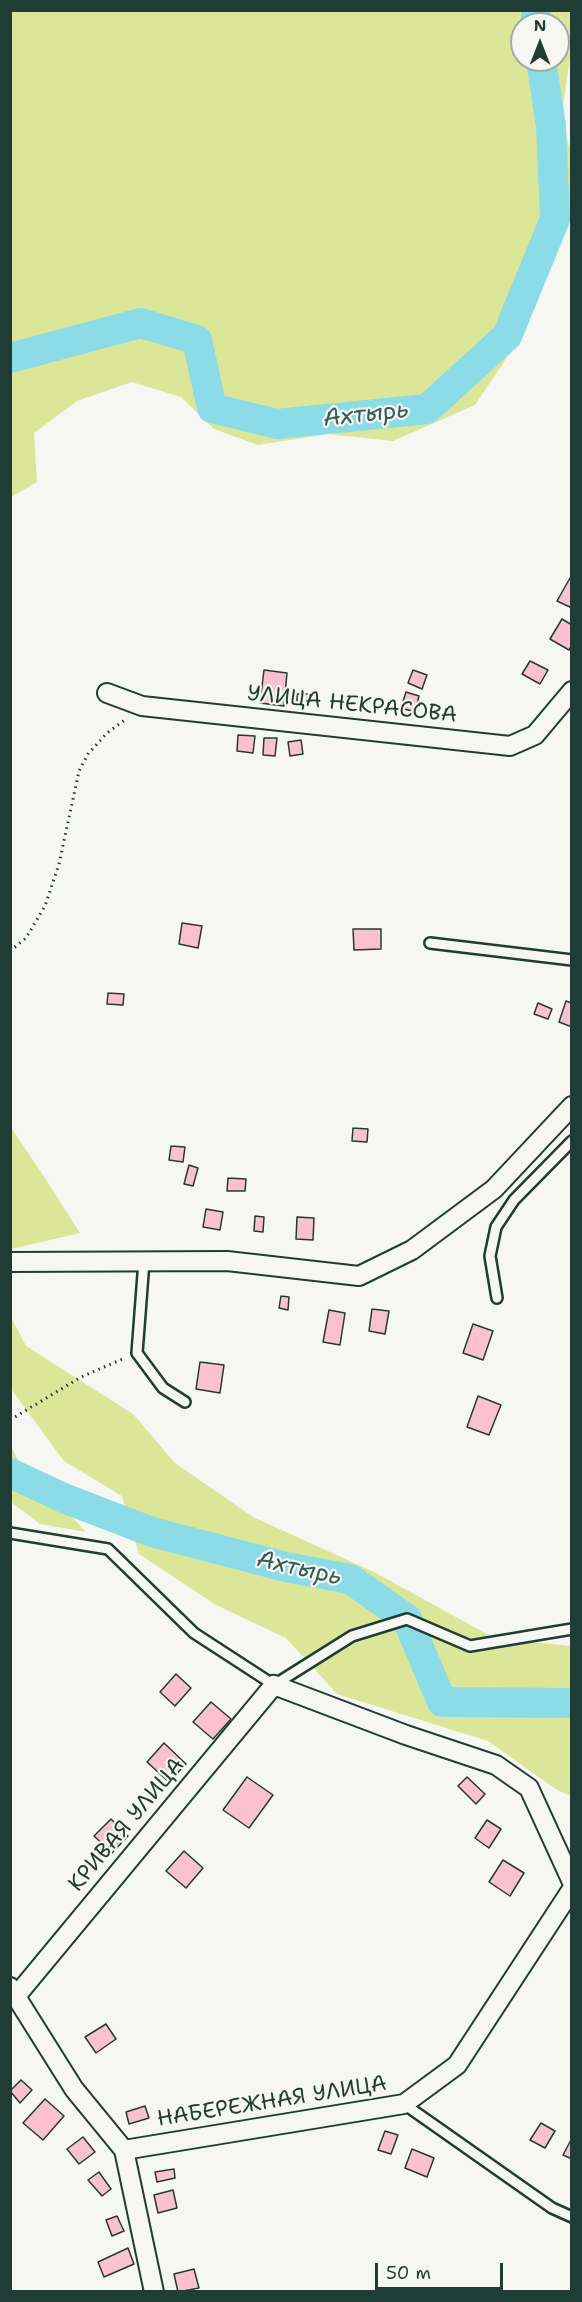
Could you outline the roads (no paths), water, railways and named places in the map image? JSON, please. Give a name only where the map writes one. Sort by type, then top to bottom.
[{"type":"street","name":"УЛИЦА НЕКРАСОВА","points":[[107,693],[142,706],[510,746],[535,735],[572,691]]},
{"type":"street","points":[[10,1262],[227,1260],[359,1276],[412,1250],[494,1189],[572,1106]]},
{"type":"street","points":[[274,1685],[406,1735],[496,1765],[530,1788],[572,1882]]},
{"type":"street","name":"КРИВАЯ УЛИЦА","points":[[154,2292],[124,2151],[74,2089],[14,1991],[274,1685]]},
{"type":"street","name":"НАБЕРЕЖНАЯ УЛИЦА","points":[[124,2151],[404,2104],[456,2065],[572,1889]]},
{"type":"lane","points":[[430,943],[572,960]]},
{"type":"lane","points":[[497,1298],[490,1256],[496,1227],[514,1200],[572,1141]]},
{"type":"lane","points":[[144,1260],[137,1353],[163,1388],[185,1402]]},
{"type":"lane","points":[[10,1533],[108,1549],[194,1633],[274,1685],[352,1636],[407,1619],[470,1646],[572,1629]]},
{"type":"lane","points":[[404,2104],[552,2208],[572,2217]]},
{"type":"waterway","name":"Ахтырь","points":[[10,358],[141,323],[197,340],[212,408],[277,424],[427,409],[507,336],[555,219],[551,126],[543,72]]},
{"type":"waterway","name":"Ахтырь","points":[[10,1473],[66,1499],[152,1532],[286,1567],[350,1579],[407,1619],[442,1702],[572,1703]]}]
